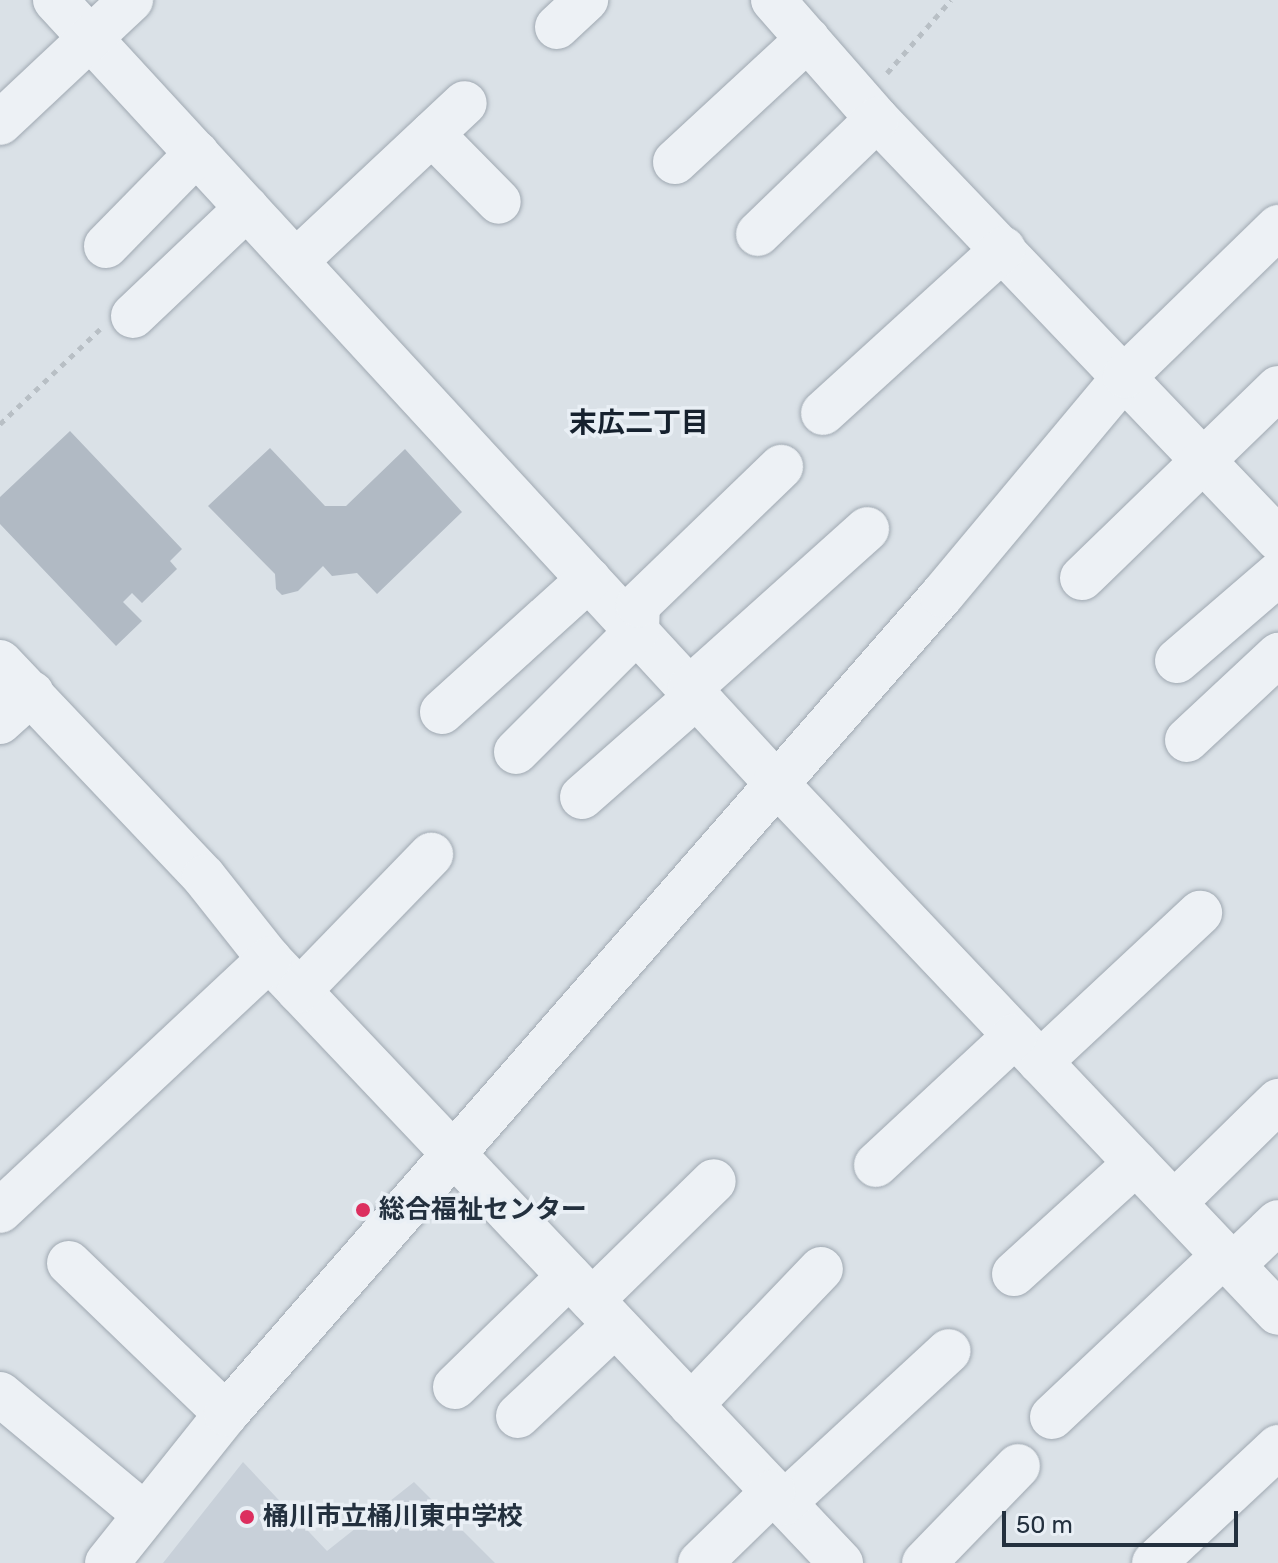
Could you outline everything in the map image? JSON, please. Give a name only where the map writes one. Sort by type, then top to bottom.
[{"type":"street","points":[[55,0],[775,782],[1278,1313]]},
{"type":"street","points":[[0,123],[131,0]]},
{"type":"street","points":[[773,0],[870,110],[1278,539]]},
{"type":"street","points":[[675,162],[808,39]]},
{"type":"street","points":[[296,261],[465,103]]},
{"type":"street","points":[[758,234],[870,110]]},
{"type":"street","points":[[432,134],[499,202]]},
{"type":"street","points":[[106,246],[197,153]]},
{"type":"street","points":[[123,317],[247,208]]},
{"type":"street","points":[[107,1563],[226,1414],[775,782],[942,595],[1125,376],[1278,227]]},
{"type":"street","points":[[823,413],[1003,249]]},
{"type":"street","points":[[1082,578],[1202,458],[1278,388]]},
{"type":"street","points":[[516,752],[637,631],[638,605],[781,467]]},
{"type":"street","points":[[582,797],[867,529]]},
{"type":"street","points":[[1177,661],[1278,574]]},
{"type":"street","points":[[442,712],[589,579]]},
{"type":"street","points":[[1187,740],[1278,655]]},
{"type":"street","points":[[0,662],[204,877],[269,959],[841,1563]]},
{"type":"street","points":[[0,722],[32,693]]},
{"type":"street","points":[[299,991],[431,855]]},
{"type":"street","points":[[876,1165],[1200,913]]},
{"type":"street","points":[[0,1211],[269,959]]},
{"type":"street","points":[[1174,1203],[1278,1101]]},
{"type":"street","points":[[1014,1274],[1136,1163]]},
{"type":"street","points":[[455,1387],[592,1300],[714,1181]]},
{"type":"street","points":[[1052,1417],[1228,1260],[1278,1222]]},
{"type":"street","points":[[69,1263],[226,1414]]},
{"type":"street","points":[[691,1405],[821,1269]]},
{"type":"street","points":[[518,1416],[592,1300]]},
{"type":"street","points":[[700,1563],[949,1351]]},
{"type":"street","points":[[0,1394],[144,1514]]},
{"type":"street","points":[[1154,1563],[1278,1447]]},
{"type":"street","points":[[924,1563],[1018,1466]]},
{"type":"path","points":[[870,110],[951,0]]},
{"type":"path","points":[[0,424],[123,317]]},
{"type":"shaded area","name":"桶川市立桶川東中学校","points":[[243,1462],[327,1551],[414,1482],[495,1563],[163,1563]]},
{"type":"building","points":[[70,431],[182,549],[170,561],[177,569],[142,603],[132,593],[123,602],[142,621],[116,646],[0,524],[0,497]]},
{"type":"building","points":[[270,448],[325,506],[346,506],[405,449],[462,512],[377,594],[357,573],[332,576],[323,566],[298,591],[282,595],[276,589],[275,574],[208,506]]},
{"type":"place","name":"総合福祉センター","points":[[363,1210]]},
{"type":"place","name":"桶川市立桶川東中学校","points":[[247,1517]]},
{"type":"district","name":"末広二丁目","points":[[639,423]]}]
